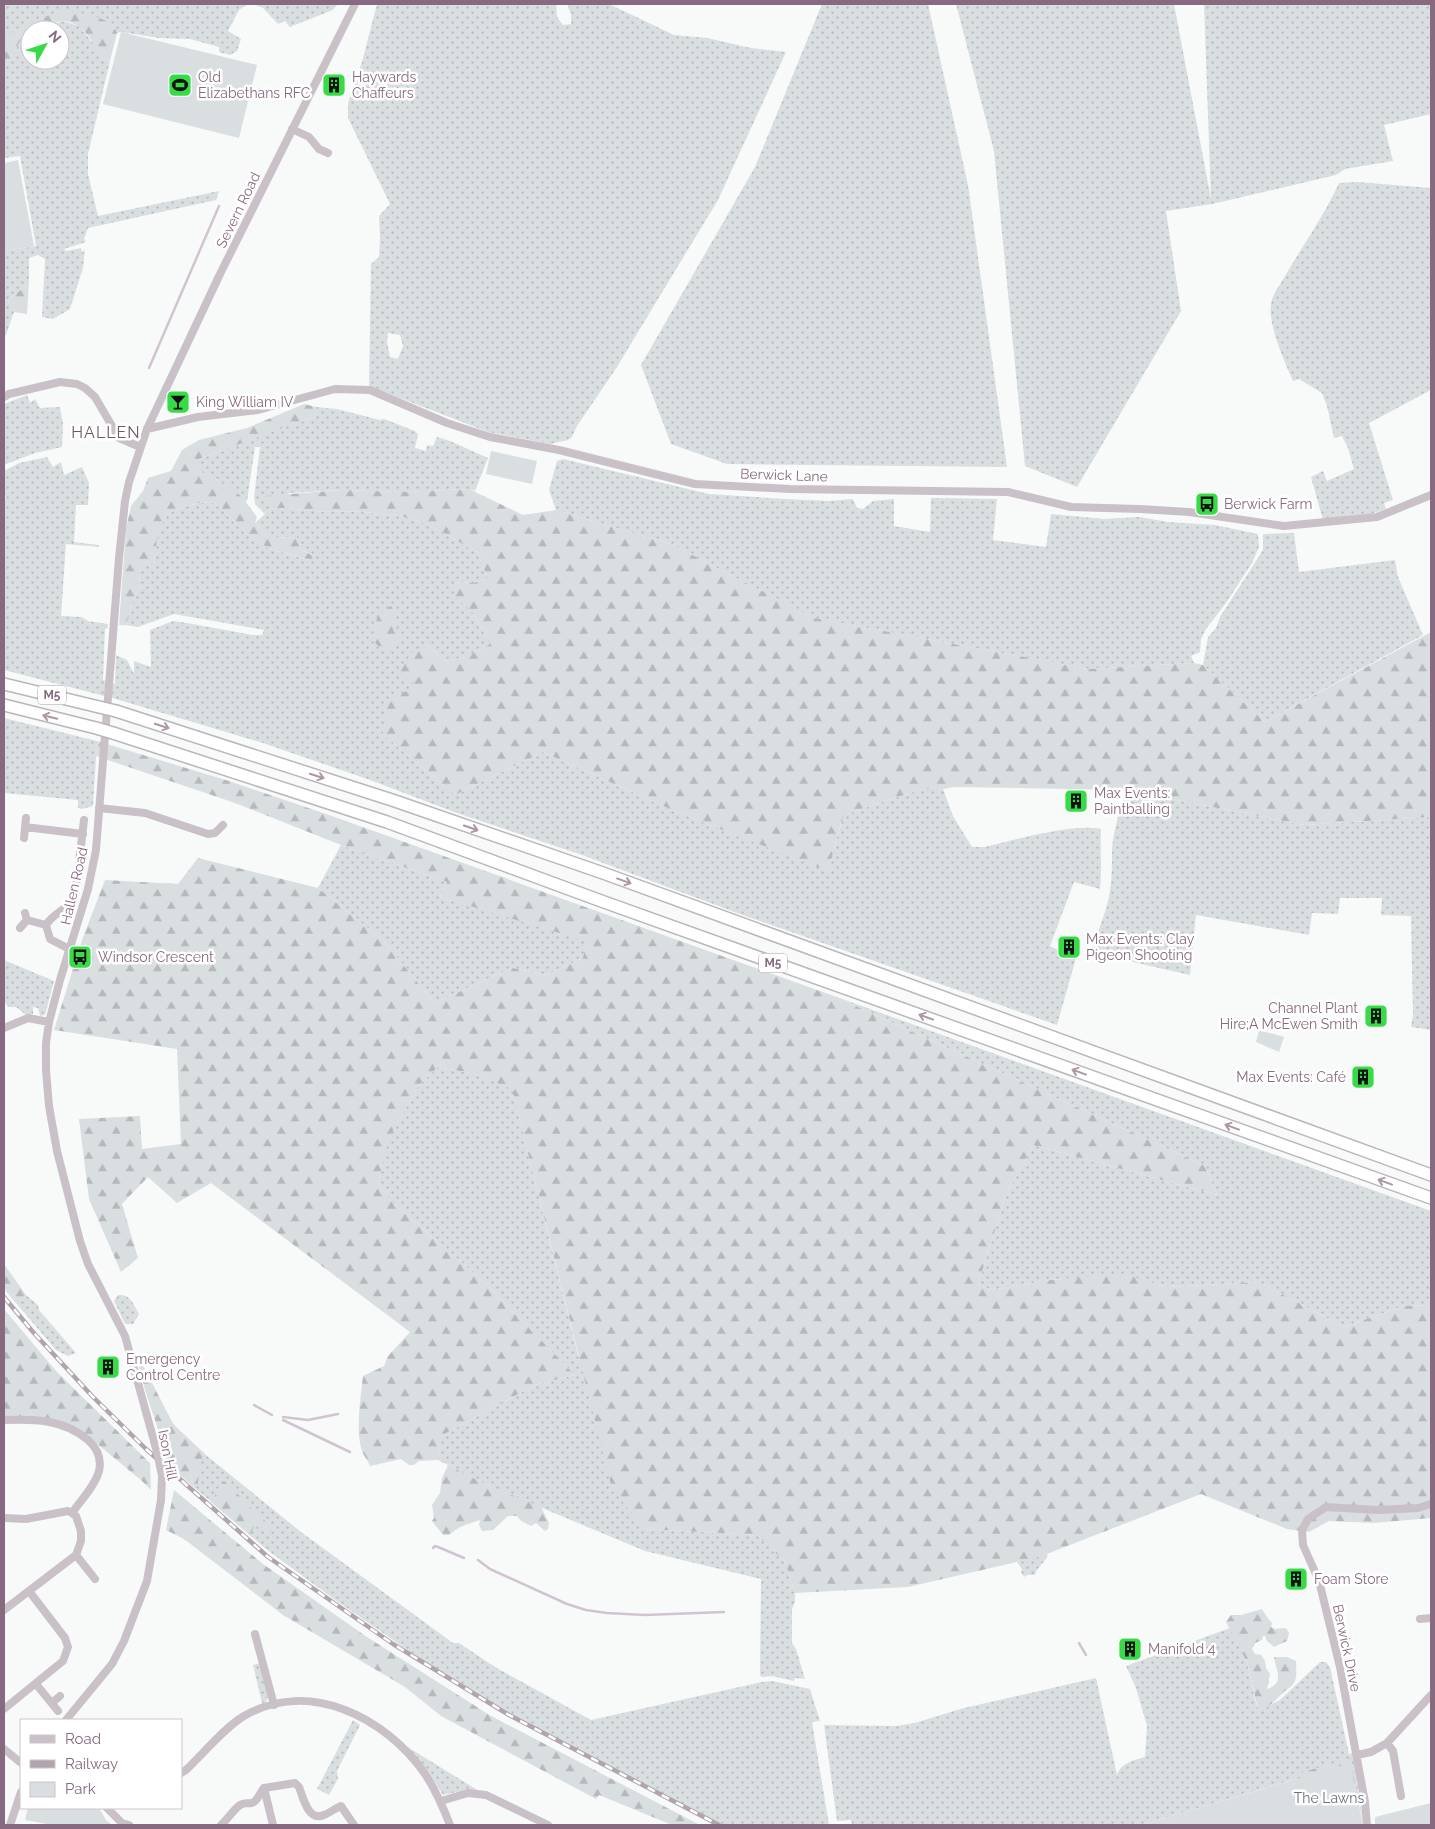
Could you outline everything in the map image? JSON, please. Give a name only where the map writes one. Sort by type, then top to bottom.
[{"type":"highway","name":"M5","points":[[4,684],[116,711],[395,801],[603,873],[1431,1175]]},
{"type":"highway","name":"M5","points":[[4,705],[113,733],[387,822],[604,902],[1431,1198]]},
{"type":"street","name":"Severn Road","points":[[147,429],[292,129],[355,4]]},
{"type":"street","points":[[292,129],[309,137],[319,149],[328,153]]},
{"type":"street","points":[[4,397],[36,386],[60,382],[78,384],[86,388],[95,397],[119,438],[140,447]]},
{"type":"street","name":"Berwick Lane","points":[[147,429],[198,418],[258,410],[335,389],[370,390],[447,422],[490,437],[559,450],[694,484],[789,489],[1008,492],[1071,507],[1140,508],[1189,512],[1284,526],[1377,517],[1431,495]]},
{"type":"street","name":"Hallen Road","points":[[124,1336],[88,1264],[80,1241],[52,1128],[46,1070],[46,1043],[49,1022],[60,980],[71,950],[93,868],[122,521],[130,482],[147,429]]},
{"type":"street","points":[[99,808],[145,813],[208,834],[215,833],[223,825]]},
{"type":"street","points":[[24,838],[26,818]]},
{"type":"street","points":[[46,926],[51,918],[69,905],[75,896],[84,820]]},
{"type":"street","points":[[25,827],[83,834]]},
{"type":"street","points":[[20,928],[26,916],[46,926],[50,940],[71,950]]},
{"type":"street","points":[[4,1028],[28,1018],[49,1022]]},
{"type":"street","name":"Ison Hill","points":[[67,1719],[117,1656],[147,1581],[161,1500],[162,1476],[157,1452],[124,1336]]},
{"type":"street","points":[[4,1420],[38,1420],[64,1425],[75,1430],[96,1448],[100,1456],[96,1480],[72,1513]]},
{"type":"street","name":"Berwick Drive","points":[[1367,1825],[1357,1755],[1340,1668],[1322,1592],[1303,1545],[1302,1530],[1308,1519],[1326,1507],[1377,1510],[1418,1508],[1431,1504]]},
{"type":"street","points":[[4,1518],[26,1519],[68,1512],[76,1516],[81,1531],[81,1541],[76,1555],[4,1610]]},
{"type":"street","points":[[76,1555],[95,1578]]},
{"type":"street","points":[[4,1709],[63,1661],[68,1647],[65,1638],[29,1591]]},
{"type":"street","points":[[1420,1619],[1431,1618]]},
{"type":"street","points":[[255,1634],[274,1705]]},
{"type":"street","points":[[36,1684],[58,1711]]},
{"type":"street","points":[[52,1703],[60,1696]]},
{"type":"street","points":[[182,1772],[236,1722],[254,1711],[274,1705],[313,1700],[343,1708],[385,1733],[410,1756],[425,1774],[440,1800],[450,1825]]},
{"type":"street","points":[[1357,1755],[1371,1752],[1387,1743],[1430,1701]]},
{"type":"street","points":[[1387,1743],[1393,1751],[1401,1796]]},
{"type":"street","points":[[4,1749],[20,1761]]},
{"type":"street","points":[[264,1788],[295,1783],[299,1787],[310,1813],[322,1816],[341,1806],[354,1825]]},
{"type":"street","points":[[221,1825],[242,1804],[252,1803],[260,1796],[264,1788]]},
{"type":"street","points":[[264,1788],[273,1825]]},
{"type":"street","points":[[440,1800],[468,1793],[486,1795],[548,1825]]},
{"type":"street","points":[[10,1825],[20,1795]]},
{"type":"street","points":[[108,1809],[122,1822],[129,1825]]},
{"type":"green space","points":[[4,4],[249,4],[239,10],[228,31],[241,39],[237,51],[230,55],[219,52],[219,47],[190,39],[159,38],[117,33],[113,24],[61,11],[39,20],[20,20],[20,28],[4,39]]},
{"type":"green space","points":[[253,4],[338,4],[333,10],[290,27],[285,21],[278,24],[263,8]]},
{"type":"green space","points":[[377,4],[556,4],[557,17],[563,25],[571,24],[571,15],[567,4],[609,4],[674,35],[707,38],[751,48],[786,52],[718,200],[615,370],[577,426],[572,437],[568,440],[550,444],[488,432],[369,386],[371,264],[379,257],[379,216],[390,204],[348,118],[348,103],[362,62]],"holes":[[[388,333],[400,335],[403,346],[398,359],[390,357],[387,342]]]},
{"type":"green space","points":[[822,4],[928,4],[968,185],[1007,467],[727,464],[671,444],[641,365],[755,167]]},
{"type":"green space","points":[[956,4],[1174,4],[1211,199],[1204,4],[1431,4],[1431,114],[1384,125],[1393,161],[1345,169],[1336,175],[1212,204],[1166,211],[1181,311],[1077,487],[1025,466],[994,151]]},
{"type":"green space","points":[[61,11],[88,14],[113,24],[117,33],[110,61],[100,58],[87,34],[70,22],[70,20],[36,20]]},
{"type":"green space","points":[[70,23],[79,26],[97,48],[100,58],[110,61],[88,154],[88,174],[98,216],[219,191],[216,200],[88,228],[84,239],[86,242],[64,249],[66,251],[81,248],[82,253],[85,249],[83,268],[70,309],[53,319],[42,317],[45,259],[38,255],[29,258],[29,282],[8,301],[14,312],[4,337],[4,251],[36,246],[20,156],[4,158],[4,69],[20,41],[20,70],[70,70]]},
{"type":"green space","points":[[20,28],[20,41],[4,69],[4,39]]},
{"type":"green space","name":"Old Elizabethans RFC","points":[[121,32],[257,65],[239,138],[103,104]]},
{"type":"green space","points":[[18,160],[34,246],[4,251],[4,163]]},
{"type":"green space","points":[[1357,182],[1431,188],[1431,390],[1369,423],[1393,500],[1384,503],[1386,509],[1368,515],[1323,520],[1311,477],[1323,471],[1327,481],[1354,469],[1348,448],[1342,436],[1334,438],[1322,393],[1299,379],[1293,381],[1274,332],[1271,304],[1275,293],[1320,219],[1339,183]]},
{"type":"green space","points":[[29,282],[27,314],[14,312],[8,301]]},
{"type":"green space","points":[[27,395],[30,403],[35,399],[40,408],[60,407],[63,424],[62,447],[35,453],[4,465],[4,404]]},
{"type":"green space","points":[[304,404],[316,407],[315,417],[199,459],[199,471],[223,483],[242,497],[257,517],[255,523],[269,538],[297,537],[301,550],[314,556],[310,560],[270,549],[251,537],[215,503],[195,504],[179,509],[166,517],[160,529],[154,564],[150,562],[144,564],[139,572],[140,586],[134,598],[126,625],[119,625],[126,529],[131,506],[143,491],[148,478],[171,471],[182,450],[199,440],[247,428]]},
{"type":"green space","points":[[316,407],[337,409],[380,420],[384,419],[415,431],[418,434],[415,448],[426,451],[427,445],[433,446],[437,437],[488,458],[475,491],[469,489],[401,492],[342,490],[289,493],[271,509],[287,508],[313,511],[362,512],[391,516],[393,514],[428,524],[478,553],[488,579],[473,583],[454,582],[454,594],[474,614],[490,644],[467,657],[445,661],[426,644],[417,686],[383,734],[455,795],[543,752],[679,813],[828,870],[844,815],[929,787],[943,789],[953,816],[972,847],[984,847],[1059,830],[1074,828],[1101,829],[1100,889],[1074,882],[1050,946],[1076,958],[1057,1025],[737,913],[582,855],[454,812],[370,780],[263,743],[116,699],[4,670],[4,500],[6,498],[4,494],[4,471],[19,463],[47,457],[53,467],[61,462],[64,475],[82,467],[89,483],[88,505],[76,505],[74,542],[99,545],[99,547],[66,544],[61,616],[82,617],[88,621],[108,624],[105,629],[103,680],[115,684],[116,655],[127,660],[134,674],[134,661],[151,667],[150,630],[173,621],[262,635],[264,630],[174,614],[138,627],[126,625],[134,598],[140,586],[139,572],[144,564],[150,562],[154,564],[161,526],[167,515],[177,509],[208,502],[215,503],[251,537],[270,549],[309,560],[313,555],[301,550],[297,537],[269,538],[255,523],[265,514],[255,504],[254,497],[260,447],[255,447],[247,501],[223,483],[199,471],[199,459],[315,417]]},
{"type":"green space","points":[[491,451],[537,461],[532,484],[486,474]]},
{"type":"green space","points":[[563,459],[709,494],[829,501],[853,499],[857,508],[863,509],[873,501],[894,499],[894,526],[930,532],[931,498],[997,499],[993,540],[1046,547],[1051,514],[1104,519],[1139,517],[1168,522],[1215,525],[1258,534],[1259,547],[1252,563],[1226,603],[1206,629],[1201,639],[1200,652],[1191,656],[1194,663],[1088,669],[813,618],[671,544],[556,510],[549,490],[557,461]]},
{"type":"green space","points":[[469,489],[523,515],[556,510],[671,544],[814,618],[1088,669],[1194,663],[1203,665],[1265,722],[1431,632],[1431,817],[1304,825],[1126,790],[955,787],[943,789],[929,787],[844,815],[828,871],[679,813],[543,752],[455,795],[383,734],[386,702],[416,686],[400,672],[411,653],[426,644],[445,661],[467,657],[490,644],[474,614],[454,595],[454,582],[473,583],[488,579],[478,553],[428,524],[393,514],[391,516],[362,512],[313,511],[287,508],[271,509],[265,496],[342,490],[401,492]]},
{"type":"green space","points":[[1294,533],[1299,572],[1395,560],[1398,577],[1423,635],[1265,722],[1203,665],[1208,637],[1216,628],[1220,617],[1263,550],[1263,534]]},
{"type":"green space","points":[[391,606],[396,616],[393,630],[401,640],[394,650],[384,651],[372,640],[378,614]]},
{"type":"green space","points":[[4,718],[97,741],[93,806],[82,809],[78,808],[78,800],[4,793]]},
{"type":"green space","points":[[97,741],[229,781],[329,815],[834,996],[1205,1166],[1217,1195],[1033,1145],[1006,1195],[978,1284],[991,1290],[1051,1280],[1124,1274],[1167,1287],[1259,1282],[1344,1327],[1404,1306],[1431,1305],[1431,1518],[1374,1523],[1329,1521],[1309,1532],[1287,1529],[1201,1494],[1039,1557],[908,1587],[795,1593],[785,1562],[757,1535],[645,1529],[612,1489],[512,1089],[476,1074],[438,1067],[419,1085],[389,1138],[378,1183],[390,1200],[485,1283],[575,1375],[535,1385],[439,1437],[438,1460],[419,1461],[414,1465],[409,1465],[401,1459],[370,1466],[362,1451],[359,1434],[363,1376],[384,1366],[388,1356],[410,1332],[211,1183],[177,1203],[148,1177],[122,1204],[138,1258],[121,1272],[89,1199],[79,1119],[140,1116],[142,1149],[181,1144],[177,1049],[54,1030],[82,940],[105,880],[178,884],[198,858],[318,888],[384,941],[434,1003],[513,968],[547,975],[583,958],[586,941],[440,897],[447,882],[341,845],[235,803],[96,756]]},
{"type":"green space","points":[[1126,790],[1304,825],[1431,817],[1431,1030],[1411,1027],[1413,1015],[1411,916],[1381,915],[1382,898],[1340,898],[1338,914],[1312,913],[1309,935],[1196,915],[1190,975],[1093,953],[1109,897],[1114,835]]},
{"type":"green space","points":[[341,845],[447,882],[440,897],[587,940],[583,958],[547,975],[513,968],[434,1003],[384,941],[318,888]]},
{"type":"green space","points":[[4,960],[54,981],[45,1015],[40,1016],[38,1008],[33,1007],[33,1014],[26,1015],[16,1007],[8,1007],[4,1001]]},
{"type":"green space","points":[[834,996],[1431,1211],[1431,1305],[1404,1306],[1344,1327],[1259,1282],[1167,1287],[1124,1275],[1051,1280],[991,1290],[978,1284],[1006,1195],[1033,1145],[1217,1195],[1205,1166]]},
{"type":"green space","points":[[1259,1030],[1284,1037],[1279,1052],[1256,1042]]},
{"type":"green space","points":[[438,1067],[476,1074],[512,1088],[578,1355],[645,1529],[757,1535],[785,1562],[795,1593],[795,1602],[792,1609],[792,1643],[796,1649],[805,1679],[795,1678],[794,1681],[772,1676],[762,1677],[760,1675],[761,1579],[645,1551],[487,1485],[438,1460],[439,1437],[535,1385],[575,1375],[485,1283],[390,1200],[378,1183],[388,1138],[419,1085]]},
{"type":"green space","points":[[4,1264],[26,1295],[20,1301],[4,1289]]},
{"type":"green space","points":[[4,1289],[20,1301],[26,1295],[38,1305],[39,1310],[76,1353],[68,1356],[56,1350]]},
{"type":"green space","points":[[118,1295],[129,1298],[139,1314],[133,1324],[125,1324],[114,1301]]},
{"type":"green space","points":[[4,1309],[56,1371],[150,1463],[151,1490],[90,1438],[54,1421],[4,1417]]},
{"type":"green space","points":[[137,1354],[173,1424],[201,1451],[301,1532],[453,1643],[459,1643],[495,1667],[591,1720],[762,1682],[772,1681],[810,1689],[820,1721],[812,1722],[829,1825],[722,1825],[514,1716],[419,1658],[266,1549],[166,1463],[164,1449],[139,1368]]},
{"type":"green space","points":[[137,1354],[173,1424],[204,1453],[199,1466],[198,1484],[195,1488],[166,1463],[164,1449],[139,1368]]},
{"type":"green space","points":[[448,1465],[487,1485],[541,1507],[549,1523],[548,1529],[545,1531],[536,1523],[531,1526],[521,1521],[517,1516],[508,1516],[493,1530],[482,1531],[479,1525],[480,1520],[460,1527],[449,1535],[443,1535],[432,1521],[434,1518],[432,1505],[440,1493],[442,1478]]},
{"type":"green space","points":[[224,1481],[274,1532],[264,1532],[255,1525],[250,1535],[211,1502]]},
{"type":"green space","points":[[174,1490],[263,1564],[367,1637],[491,1716],[700,1825],[672,1825],[599,1795],[596,1799],[441,1716],[405,1687],[283,1615],[184,1539],[166,1530]]},
{"type":"green space","points":[[1048,1554],[1035,1575],[1024,1577],[1021,1572],[1022,1569],[1017,1562]]},
{"type":"green space","points":[[1262,1609],[1272,1623],[1271,1627],[1275,1629],[1286,1628],[1289,1633],[1287,1641],[1274,1647],[1263,1636],[1262,1640],[1255,1643],[1252,1649],[1255,1654],[1261,1655],[1270,1674],[1267,1689],[1273,1686],[1278,1679],[1274,1657],[1287,1657],[1296,1661],[1296,1674],[1292,1686],[1270,1705],[1258,1709],[1247,1662],[1226,1622],[1231,1615],[1241,1615]]},
{"type":"green space","points":[[1230,1628],[1247,1662],[1257,1707],[1264,1708],[1280,1700],[1320,1662],[1326,1662],[1330,1667],[1349,1754],[1353,1753],[1363,1822],[1349,1763],[1141,1825],[852,1825],[851,1820],[837,1821],[824,1725],[896,1726],[915,1723],[960,1709],[1096,1678],[1117,1775],[1125,1765],[1145,1757],[1147,1726],[1136,1688],[1126,1666]]},
{"type":"green space","points":[[260,1663],[268,1696],[266,1702],[262,1703],[253,1665]]},
{"type":"green space","points":[[353,1720],[360,1725],[337,1771],[338,1779],[329,1795],[317,1789]]},
{"type":"green space","points":[[406,1746],[479,1791],[466,1790],[443,1795],[430,1774]]},
{"type":"green space","points":[[1351,1758],[1356,1793],[1295,1783],[1293,1775]]},
{"type":"green space","name":"The Lawns","points":[[1350,1763],[1363,1825],[1141,1825]]},
{"type":"green space","points":[[1431,1803],[1431,1825],[1375,1825],[1375,1817]]},
{"type":"green space","points":[[28,1809],[100,1809],[106,1820],[112,1825],[52,1825],[25,1820]]},
{"type":"waterway","points":[[149,368],[219,206]]},
{"type":"waterway","points":[[254,1405],[272,1415]]},
{"type":"waterway","points":[[283,1417],[308,1420],[338,1414]]},
{"type":"waterway","points":[[283,1420],[350,1452]]},
{"type":"waterway","points":[[433,1548],[435,1546],[464,1558]]},
{"type":"waterway","points":[[478,1560],[490,1569],[567,1604],[586,1610],[645,1615],[724,1612]]},
{"type":"waterway","points":[[1079,1643],[1086,1655]]},
{"type":"railway","points":[[4,1297],[33,1332],[93,1397],[146,1449],[268,1557],[393,1644],[509,1715],[719,1825]]},
{"type":"place","name":"Old Elizabethans RFC","points":[[180,85]]},
{"type":"place","name":"Haywards Chaffeurs","points":[[334,85]]},
{"type":"place","name":"King William IV","points":[[178,402]]},
{"type":"place","name":"Berwick Farm","points":[[1207,504]]},
{"type":"place","name":"Max Events: Paintballing","points":[[1076,801]]},
{"type":"place","name":"Max Events: Clay Pigeon Shooting","points":[[1069,947]]},
{"type":"place","name":"Windsor Crescent","points":[[80,957]]},
{"type":"place","name":"Channel Plant Hire;A McEwen Smith","points":[[1376,1016]]},
{"type":"place","name":"Max Events: Café","points":[[1363,1077]]},
{"type":"place","name":"Emergency Control Centre","points":[[108,1367]]},
{"type":"place","name":"Foam Store","points":[[1296,1579]]},
{"type":"place","name":"Manifold 4","points":[[1130,1649]]},
{"type":"district","name":"HALLEN","points":[[106,432]]}]
